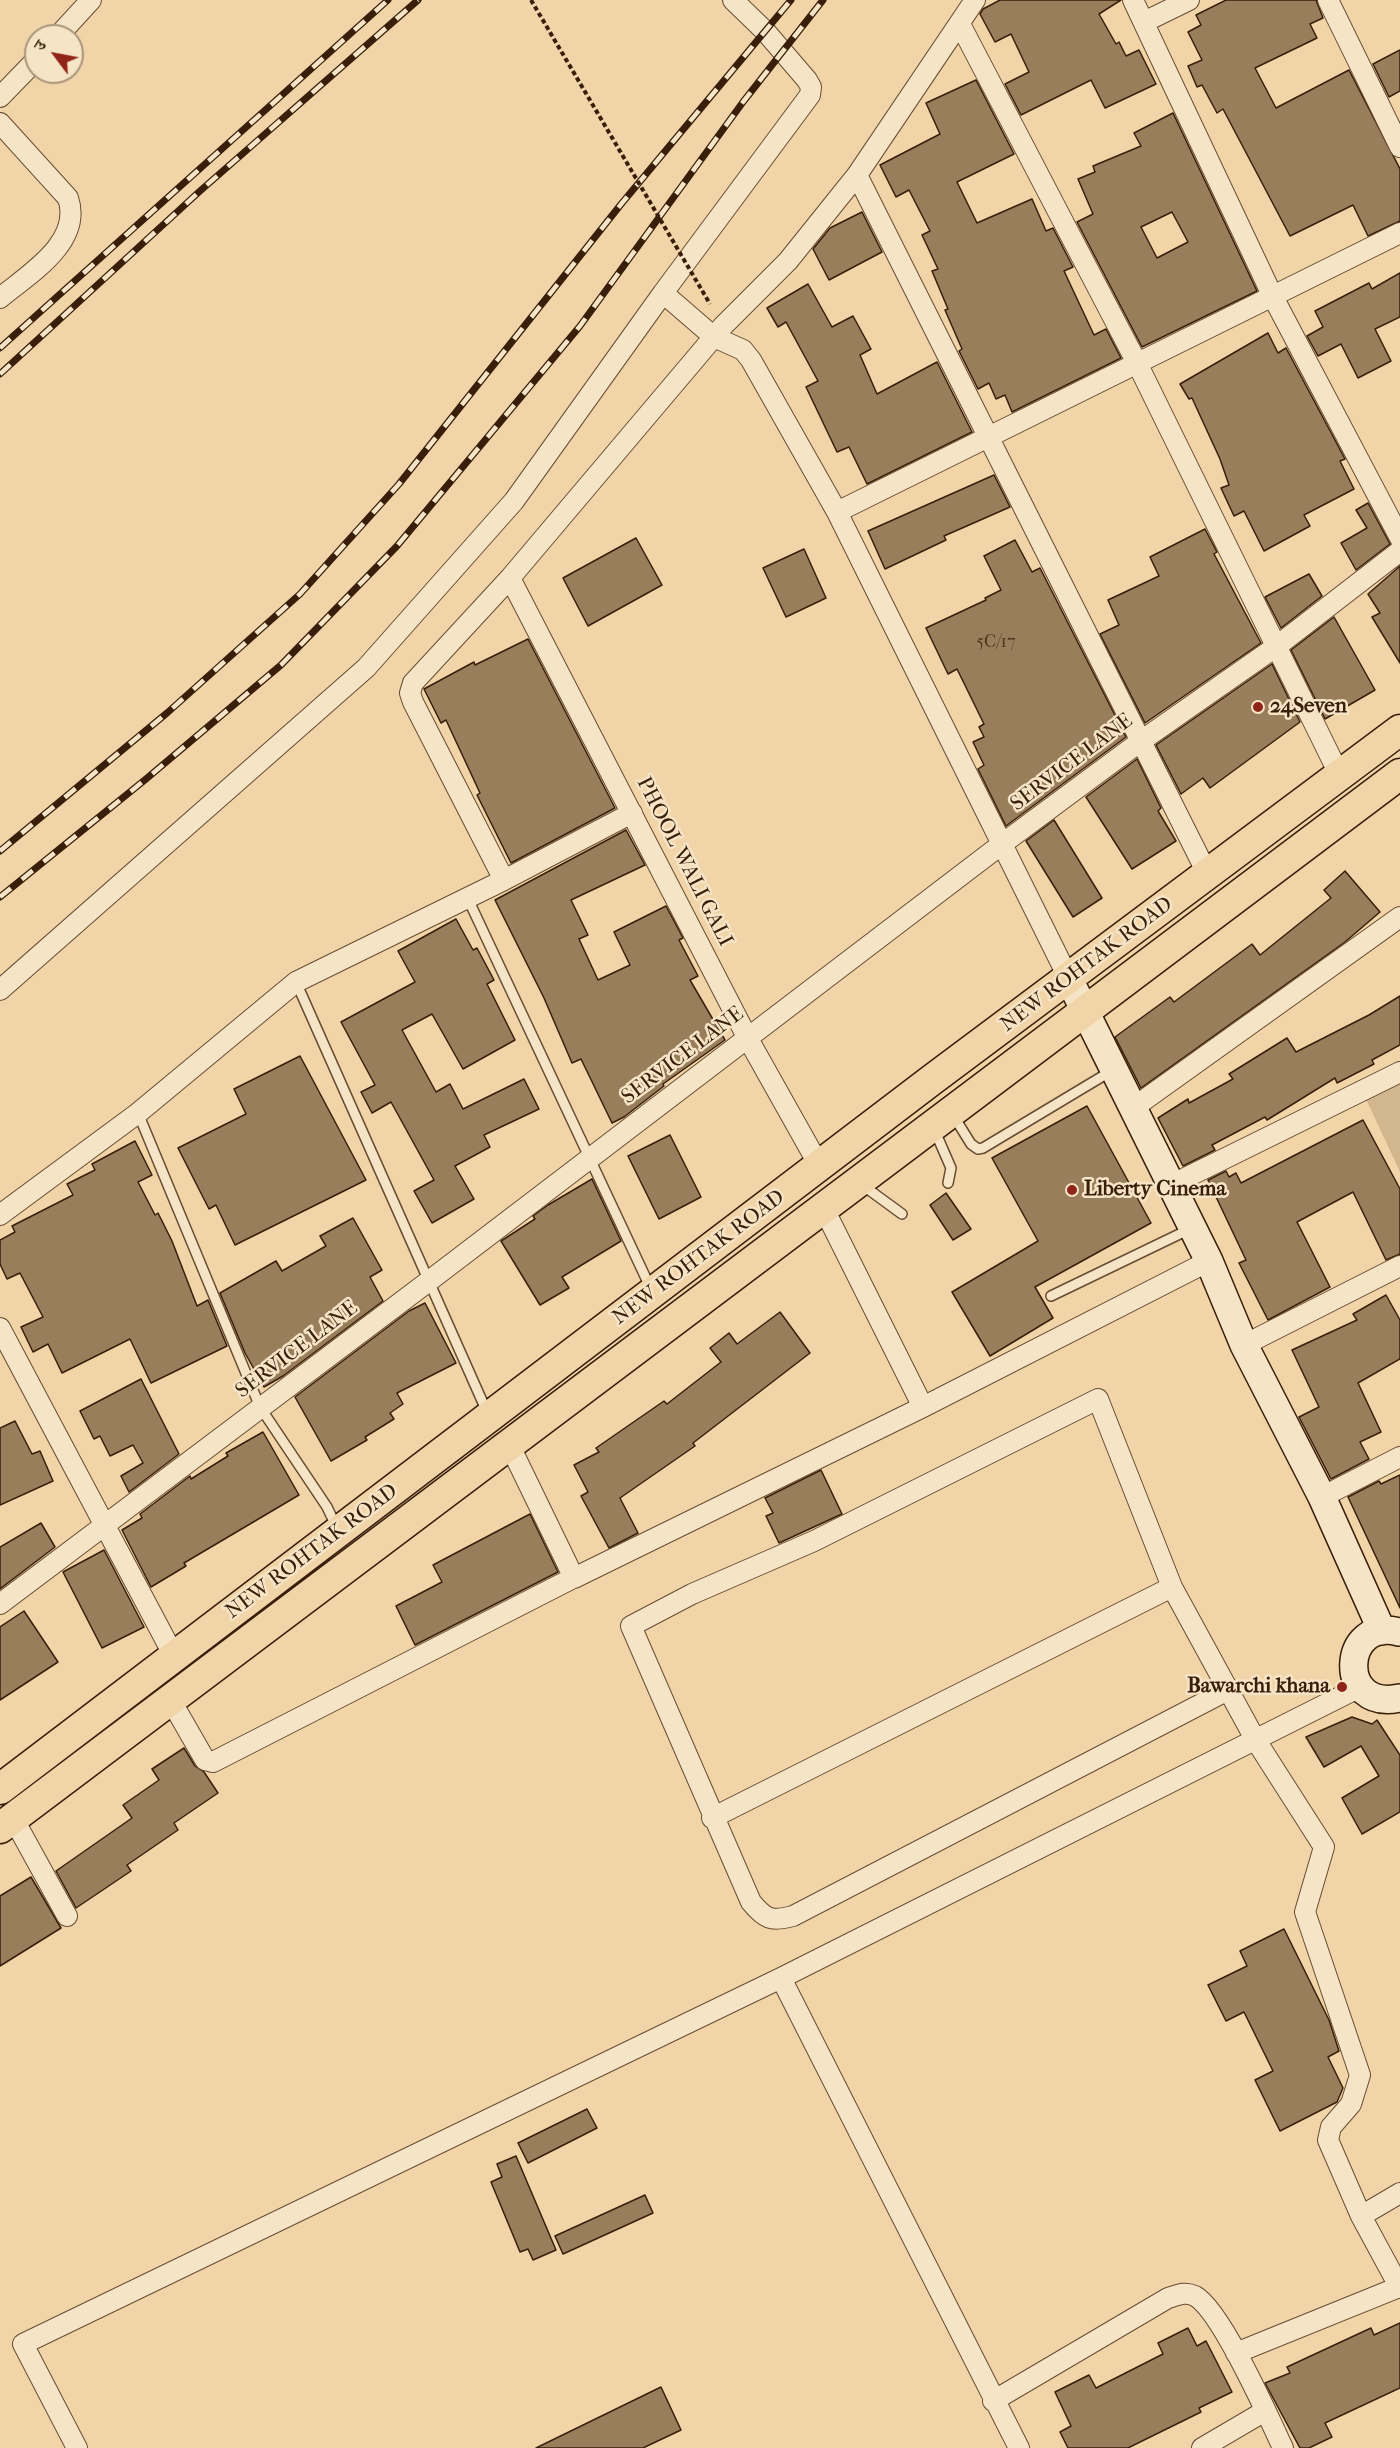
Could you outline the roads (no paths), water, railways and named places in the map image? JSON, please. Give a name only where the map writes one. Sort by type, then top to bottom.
[{"type":"main road","name":"NEW ROHTAK ROAD","points":[[0,1788],[1400,730]]},
{"type":"main road","name":"NEW ROHTAK ROAD","points":[[7,1823],[1400,774]]},
{"type":"street","points":[[69,24],[91,0]]},
{"type":"street","points":[[0,990],[366,668],[514,501],[561,438],[663,293],[810,95],[811,87],[807,80],[765,31],[733,0]]},
{"type":"street","points":[[504,880],[410,693],[413,683],[510,578],[714,337],[788,261],[857,175],[975,0]]},
{"type":"street","points":[[1133,0],[1273,297],[1400,538]]},
{"type":"street","points":[[1144,22],[1189,0]]},
{"type":"street","points":[[1328,0],[1400,147]]},
{"type":"street","points":[[960,24],[1137,365],[1340,776]]},
{"type":"street","points":[[4,84],[24,69]]},
{"type":"street","points":[[0,123],[68,198],[72,213],[65,233],[51,256],[0,298]]},
{"type":"street","points":[[857,175],[1208,875]]},
{"type":"street","points":[[837,512],[1400,234]]},
{"type":"street","points":[[663,293],[714,337],[743,350],[751,360],[837,512],[1209,1262],[1244,1345],[1391,1632],[1361,1642],[1355,1653],[1353,1665],[1360,1687],[1378,1699],[1400,1698]]},
{"type":"street","name":"SERVICE LANE","points":[[0,1604],[429,1281],[1002,844],[1141,741],[1277,646],[1400,551]]},
{"type":"street","name":"PHOOL WALI GALI","points":[[510,578],[747,1037],[820,1167]]},
{"type":"street","points":[[0,1215],[138,1113],[296,982],[468,899],[632,813]]},
{"type":"street","points":[[1133,1108],[1400,917]]},
{"type":"street","points":[[1171,1185],[1400,1072]]},
{"type":"street","points":[[823,1207],[922,1407]]},
{"type":"street","points":[[170,1699],[205,1760],[213,1762],[577,1576],[922,1407],[1209,1262]]},
{"type":"street","points":[[1244,1345],[1400,1266]]},
{"type":"street","points":[[0,1328],[174,1656]]},
{"type":"street","points":[[1228,1690],[792,1916],[777,1920],[762,1914],[751,1902],[712,1818],[631,1626],[692,1594],[814,1541],[1098,1400],[1172,1587],[1255,1739],[1324,1847],[1305,1912],[1360,2075],[1351,2104],[1331,2127],[1328,2140],[1361,2217],[1399,2287],[1236,2353]]},
{"type":"street","points":[[509,1444],[574,1578],[577,1576]]},
{"type":"street","points":[[1322,1497],[1400,1457]]},
{"type":"street","points":[[712,1818],[1172,1587]]},
{"type":"street","points":[[77,2448],[23,2344],[781,1978],[1360,1687]]},
{"type":"street","points":[[7,1823],[67,1916]]},
{"type":"street","points":[[781,1978],[993,2401],[1019,2448]]},
{"type":"street","points":[[1361,2217],[1400,2193]]},
{"type":"street","points":[[993,2401],[1168,2298],[1184,2293],[1196,2297],[1208,2309],[1236,2353],[1283,2448]]},
{"type":"street","points":[[1203,2448],[1265,2411]]},
{"type":"lane","points":[[468,899],[641,1273],[653,1294]]},
{"type":"lane","points":[[296,982],[489,1417]]},
{"type":"lane","points":[[941,1118],[971,1144],[978,1149],[983,1148],[1114,1069]]},
{"type":"lane","points":[[138,1113],[260,1407],[327,1507],[339,1531]]},
{"type":"lane","points":[[941,1118],[951,1168],[948,1183]]},
{"type":"lane","points":[[857,1181],[902,1214]]},
{"type":"lane","points":[[1052,1296],[1192,1228]]},
{"type":"railway","points":[[0,348],[388,0]]},
{"type":"railway","points":[[0,374],[200,191],[418,0]]},
{"type":"railway","points":[[0,851],[167,713],[300,594],[399,484],[622,203],[791,0]]},
{"type":"railway","points":[[0,897],[146,779],[281,665],[397,546],[580,326],[743,102],[823,0]]},
{"type":"place","name":"24Seven","points":[[1258,707]]},
{"type":"place","name":"Liberty Cinema","points":[[1072,1190]]},
{"type":"place","name":"Bawarchi khana","points":[[1342,1687]]}]
